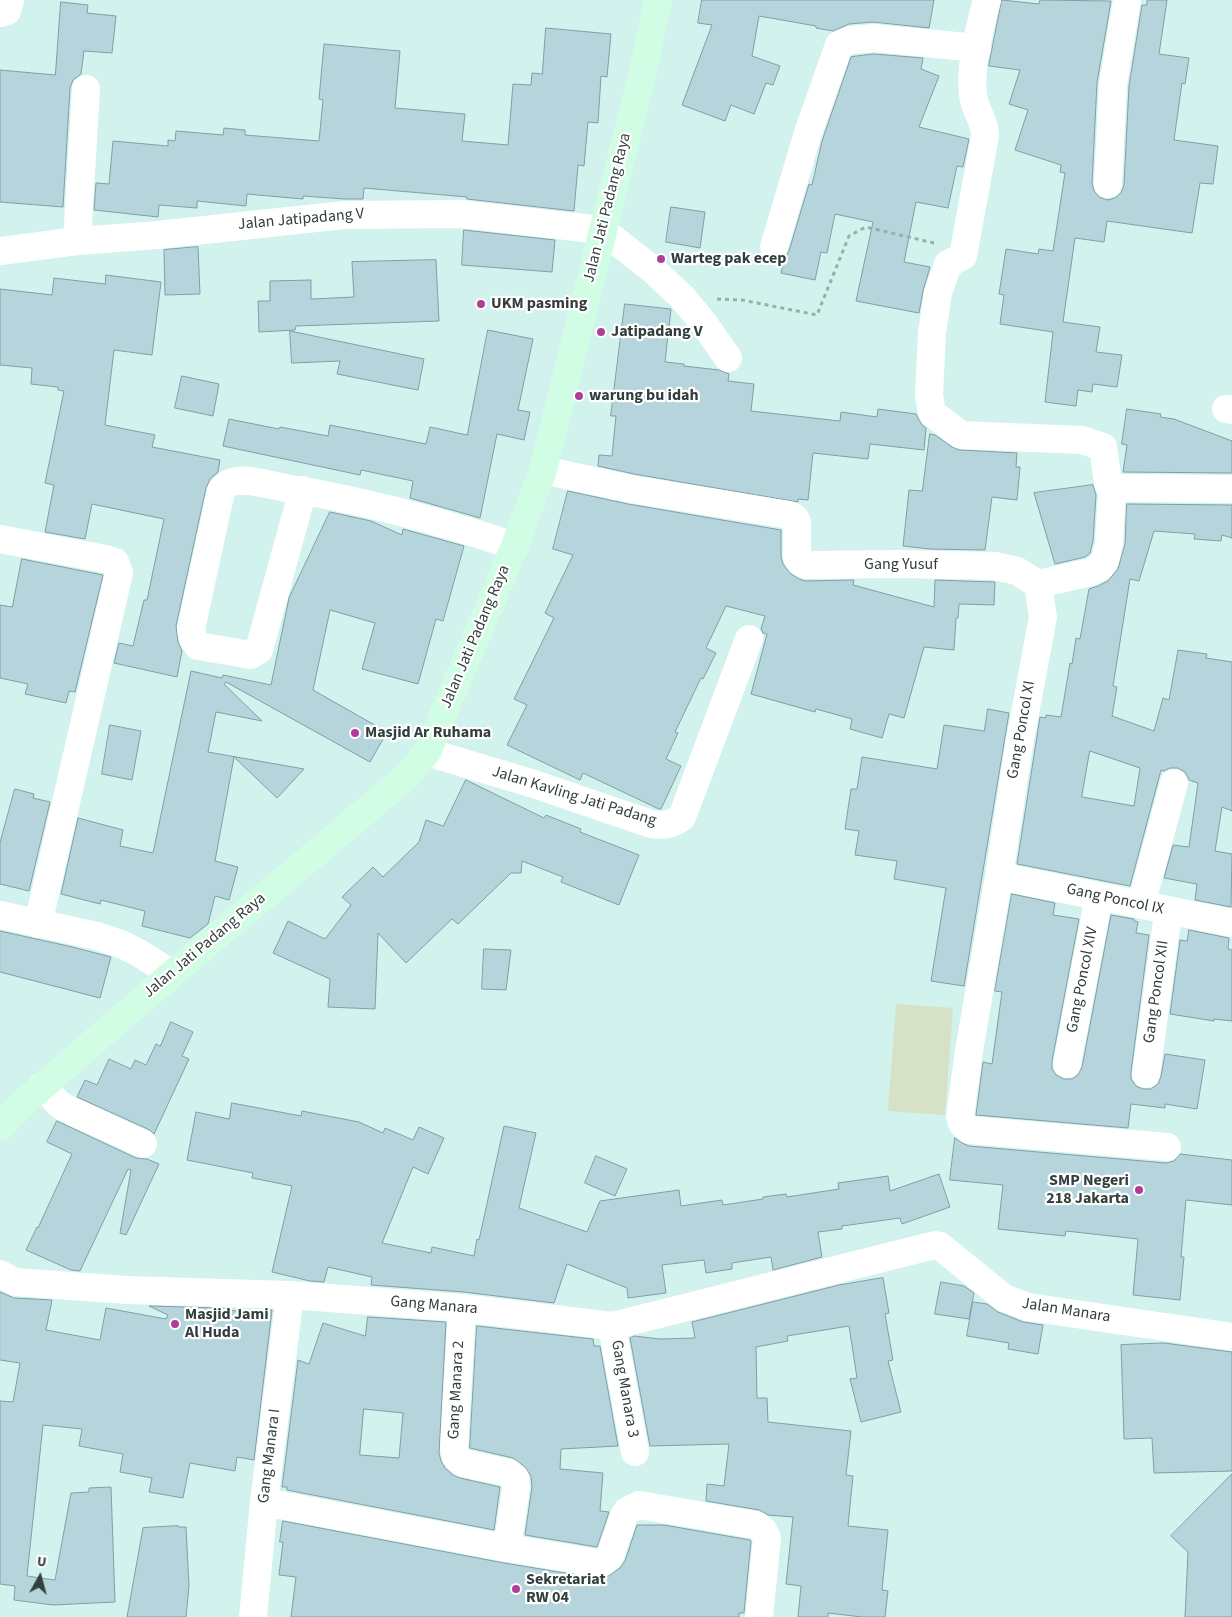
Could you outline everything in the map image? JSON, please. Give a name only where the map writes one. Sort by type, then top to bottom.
[{"type":"street","points":[[0,13],[7,11],[10,0]]},
{"type":"street","name":"Jalan Jati Padang Raya","points":[[0,1127],[42,1086],[405,778],[427,752],[515,546],[543,470],[644,67],[658,0]]},
{"type":"street","points":[[987,0],[976,48],[973,89],[974,101],[985,126],[984,136],[963,256],[948,264],[938,293],[932,333],[929,395],[932,413],[961,435],[1082,440],[1103,447],[1108,483],[1112,492],[1108,543],[1104,563],[1091,572],[1038,587]]},
{"type":"street","points":[[1108,184],[1113,84],[1127,0]]},
{"type":"street","points":[[774,247],[807,136],[839,45],[851,40],[874,38],[976,48]]},
{"type":"street","points":[[77,241],[86,90]]},
{"type":"street","name":"Jalan Jatipadang V","points":[[0,251],[77,241],[158,235],[344,214],[461,214],[602,230]]},
{"type":"street","points":[[602,230],[652,269],[682,297],[705,325],[728,358]]},
{"type":"street","name":"Gang Yusuf","points":[[543,470],[631,489],[789,515],[794,517],[797,522],[796,557],[806,565],[995,566],[1017,570],[1038,587]]},
{"type":"street","points":[[303,490],[259,650],[251,655],[198,646],[193,639],[191,629],[221,491],[228,483],[241,481],[303,490],[401,511],[515,546]]},
{"type":"street","points":[[1112,492],[1122,488],[1232,489]]},
{"type":"street","points":[[0,539],[105,559],[115,562],[119,573],[38,924]]},
{"type":"street","name":"Gang Poncol XI","points":[[1038,587],[1044,617],[1021,736],[969,1050],[960,1116],[962,1124],[970,1130],[1167,1147]]},
{"type":"street","name":"Jalan Kavling Jati Padang","points":[[427,752],[534,784],[651,824],[671,824],[682,816],[748,639]]},
{"type":"street","points":[[1141,905],[1174,783]]},
{"type":"street","name":"Gang Poncol IX","points":[[999,876],[1232,923]]},
{"type":"street","name":"Gang Poncol XIV","points":[[1067,1064],[1099,896]]},
{"type":"street","name":"Gang Poncol XII","points":[[1146,1074],[1170,911]]},
{"type":"street","points":[[0,915],[97,936],[121,944],[172,974]]},
{"type":"street","points":[[42,1086],[65,1108],[143,1144]]},
{"type":"street","name":"Jalan Manara","points":[[861,1262],[928,1246],[940,1246],[1004,1298],[1028,1307],[1232,1337]]},
{"type":"street","name":"Gang Manara","points":[[0,1274],[15,1282],[126,1290],[290,1295],[462,1308],[612,1326],[861,1262]]},
{"type":"street","name":"Gang Manara I","points":[[253,1617],[264,1502],[290,1295]]},
{"type":"street","name":"Gang Manara 2","points":[[462,1308],[454,1449],[456,1457],[463,1463],[509,1473],[515,1478],[516,1488],[507,1548]]},
{"type":"street","name":"Gang Manara 3","points":[[612,1326],[635,1452]]},
{"type":"street","points":[[264,1502],[507,1548],[603,1562],[610,1556],[627,1511],[639,1505],[756,1525],[763,1530],[767,1538],[759,1617]]},
{"type":"path","points":[[682,297],[742,300],[817,315],[849,236],[866,226],[921,240],[964,248]]},
{"type":"green space","points":[[896,1004],[953,1008],[945,1115],[888,1111]]},
{"type":"building","points":[[702,0],[934,0],[929,28],[873,22],[849,24],[833,31],[816,28],[816,26],[759,16],[752,56],[780,66],[773,85],[766,83],[754,114],[731,105],[725,121],[682,105],[712,25],[698,23]]},
{"type":"building","points":[[1002,0],[1039,4],[1040,0],[1111,1],[1097,83],[1092,183],[1094,191],[1099,197],[1107,200],[1115,198],[1121,193],[1124,185],[1129,86],[1142,5],[1147,5],[1147,0],[1167,0],[1159,54],[1189,58],[1185,84],[1182,83],[1174,140],[1218,146],[1213,184],[1200,183],[1192,233],[1107,221],[1104,242],[1075,238],[1063,322],[1100,327],[1096,352],[1122,355],[1117,387],[1093,384],[1092,392],[1078,390],[1076,406],[1045,402],[1053,332],[1000,324],[1004,295],[999,294],[1006,249],[1038,254],[1039,249],[1053,251],[1065,173],[1060,172],[1061,165],[1015,150],[1028,110],[1009,104],[1020,70],[989,66]]},
{"type":"building","points":[[61,2],[88,5],[87,13],[116,16],[112,53],[84,51],[81,74],[73,80],[70,88],[63,207],[0,202],[0,70],[55,75]]},
{"type":"building","points":[[546,28],[611,34],[607,77],[601,76],[598,123],[588,122],[584,166],[578,165],[574,211],[467,199],[467,197],[364,188],[363,199],[303,196],[303,199],[247,194],[246,206],[197,201],[197,208],[159,205],[158,217],[94,210],[96,183],[109,184],[113,141],[168,146],[168,140],[175,141],[176,131],[223,135],[224,128],[245,130],[245,135],[319,141],[323,100],[319,99],[324,44],[400,51],[395,108],[465,114],[462,141],[508,145],[513,84],[531,85],[532,73],[542,74]]},
{"type":"building","points":[[874,54],[923,58],[921,69],[939,76],[919,127],[969,139],[963,167],[957,166],[948,208],[916,202],[904,262],[930,267],[919,313],[856,301],[873,222],[835,214],[827,253],[821,252],[815,280],[781,273],[809,184],[812,185],[822,141],[851,57]]},
{"type":"building","points":[[671,207],[705,212],[700,248],[666,242]]},
{"type":"building","points":[[464,230],[555,240],[552,272],[462,265]]},
{"type":"building","points":[[198,247],[200,294],[165,295],[164,250]]},
{"type":"building","points":[[436,260],[439,321],[296,326],[295,330],[259,332],[258,301],[270,301],[270,281],[311,280],[311,299],[354,297],[352,262]]},
{"type":"building","points":[[106,275],[161,282],[152,355],[114,350],[105,425],[155,435],[152,447],[220,460],[218,472],[210,479],[206,488],[176,626],[178,642],[182,651],[177,677],[114,663],[119,643],[133,646],[144,600],[147,600],[164,519],[92,504],[85,539],[45,532],[54,485],[45,483],[64,391],[58,390],[58,387],[31,384],[32,368],[0,365],[0,289],[52,295],[54,278],[105,284]]},
{"type":"building","points":[[625,304],[671,309],[665,362],[719,370],[729,374],[728,381],[754,384],[751,411],[840,421],[841,412],[877,417],[878,409],[916,414],[922,425],[926,428],[924,450],[870,444],[868,459],[813,453],[808,500],[798,499],[798,502],[598,466],[599,455],[612,456],[616,416],[611,416]]},
{"type":"building","points":[[488,330],[533,339],[518,410],[530,412],[524,440],[497,434],[480,518],[410,498],[413,481],[361,470],[360,475],[223,446],[229,419],[328,436],[330,425],[426,444],[430,427],[467,435]]},
{"type":"building","points":[[290,331],[424,359],[418,390],[337,374],[340,361],[292,363]]},
{"type":"building","points":[[182,376],[219,384],[213,416],[175,408]]},
{"type":"building","points":[[1127,409],[1161,414],[1160,417],[1174,419],[1232,441],[1232,473],[1123,472],[1127,445],[1122,444]]},
{"type":"building","points":[[930,434],[960,450],[1017,453],[1016,467],[1020,467],[1017,500],[992,497],[985,550],[930,549],[903,546],[909,490],[922,491]]},
{"type":"building","points":[[1093,485],[1096,495],[1093,541],[1090,553],[1085,557],[1055,564],[1034,493]]},
{"type":"building","points":[[568,491],[628,504],[781,530],[781,557],[783,564],[791,574],[806,581],[854,580],[853,585],[934,607],[935,580],[995,582],[994,605],[959,604],[954,650],[924,647],[904,718],[889,714],[882,738],[850,729],[852,719],[816,709],[815,712],[751,694],[767,634],[763,633],[761,629],[765,616],[726,606],[706,648],[716,653],[703,679],[701,678],[675,732],[678,733],[666,759],[681,766],[661,809],[659,809],[583,773],[580,780],[507,745],[527,705],[514,699],[554,618],[545,613],[573,555],[553,549]]},
{"type":"building","points":[[1127,504],[1232,505],[1232,538],[1222,535],[1221,541],[1194,539],[1195,534],[1154,531],[1139,581],[1130,579],[1113,686],[1117,687],[1112,716],[1154,731],[1163,698],[1169,700],[1178,650],[1207,654],[1206,658],[1232,662],[1232,811],[1222,807],[1215,851],[1232,854],[1231,907],[1195,900],[1197,884],[1164,878],[1173,845],[1189,847],[1198,783],[1189,780],[1185,772],[1178,768],[1161,770],[1130,886],[1017,864],[1040,717],[1046,718],[1046,715],[1061,717],[1070,663],[1072,664],[1076,638],[1080,639],[1089,589],[1108,581],[1118,569],[1125,544]],"holes":[[[1090,751],[1140,768],[1134,806],[1082,797]]]},
{"type":"building","points":[[330,512],[371,521],[402,535],[403,529],[464,546],[443,621],[436,619],[418,684],[362,669],[375,623],[330,610],[313,690],[387,732],[370,762],[226,682],[224,684],[262,721],[216,712],[208,752],[304,769],[277,798],[234,757],[215,861],[238,867],[229,900],[215,896],[208,924],[190,938],[142,926],[145,911],[101,900],[100,904],[61,894],[78,818],[123,830],[120,846],[153,853],[191,671],[222,678],[223,675],[271,685],[289,598]]},
{"type":"building","points":[[22,559],[103,575],[75,692],[69,691],[66,703],[25,694],[28,684],[0,678],[0,605],[12,607]]},
{"type":"building","points":[[988,709],[1009,713],[964,986],[931,981],[946,888],[894,879],[897,861],[855,855],[859,831],[845,829],[851,789],[857,789],[862,757],[937,769],[944,725],[984,731]]},
{"type":"building","points":[[110,725],[141,731],[132,780],[102,774]]},
{"type":"building","points":[[466,780],[544,818],[546,815],[581,829],[580,832],[639,855],[619,905],[561,882],[563,877],[522,861],[521,873],[511,873],[458,924],[452,919],[406,963],[378,933],[375,1009],[328,1007],[330,979],[273,953],[288,921],[325,939],[351,905],[342,897],[373,867],[383,877],[419,842],[426,820],[443,826]]},
{"type":"building","points":[[15,789],[34,794],[33,798],[50,802],[29,891],[0,884],[0,843]]},
{"type":"building","points":[[1012,894],[1055,903],[1053,915],[1079,919],[1052,1061],[1052,1069],[1056,1075],[1064,1079],[1072,1079],[1078,1075],[1082,1067],[1111,915],[1134,919],[1134,921],[1138,922],[1136,933],[1149,935],[1131,1079],[1136,1086],[1143,1089],[1151,1089],[1158,1084],[1165,1054],[1205,1060],[1197,1109],[1165,1104],[1165,1108],[1131,1104],[1128,1128],[976,1115],[983,1062],[992,1064],[1002,992],[995,991]]},
{"type":"building","points":[[1189,930],[1229,938],[1228,949],[1232,950],[1232,1021],[1214,1019],[1214,1021],[1170,1014],[1180,940],[1187,941]]},
{"type":"building","points":[[0,931],[111,957],[100,998],[0,972]]},
{"type":"building","points":[[484,949],[511,950],[506,990],[482,989]]},
{"type":"building","points":[[171,1022],[193,1032],[182,1056],[189,1059],[154,1134],[150,1130],[77,1097],[85,1080],[97,1085],[109,1059],[131,1069],[135,1060],[146,1065],[156,1044],[160,1046]]},
{"type":"building","points":[[232,1103],[301,1116],[302,1111],[359,1122],[383,1133],[385,1128],[413,1140],[419,1127],[444,1138],[428,1174],[413,1167],[382,1243],[431,1253],[432,1247],[474,1256],[504,1126],[536,1133],[519,1208],[587,1232],[600,1201],[679,1190],[681,1206],[722,1200],[723,1205],[763,1199],[763,1197],[786,1194],[787,1197],[839,1189],[838,1183],[888,1176],[890,1191],[939,1174],[950,1207],[902,1224],[900,1218],[842,1226],[842,1229],[818,1232],[822,1257],[773,1270],[771,1257],[732,1263],[732,1269],[706,1273],[704,1260],[662,1265],[666,1293],[628,1298],[627,1288],[567,1264],[554,1303],[464,1292],[371,1285],[372,1277],[328,1267],[324,1282],[310,1281],[272,1272],[292,1186],[252,1178],[253,1173],[187,1160],[196,1112],[229,1119]]},
{"type":"building","points":[[57,1121],[136,1158],[147,1159],[159,1164],[126,1235],[120,1233],[131,1170],[128,1169],[80,1271],[71,1270],[26,1250],[72,1154],[47,1142]]},
{"type":"building","name":"SMP Negeri 218 Jakarta","points":[[955,1138],[969,1146],[1166,1163],[1174,1161],[1180,1154],[1232,1160],[1232,1205],[1186,1200],[1181,1257],[1184,1257],[1180,1300],[1133,1295],[1138,1239],[1066,1231],[1065,1236],[998,1229],[1003,1185],[950,1180]]},
{"type":"building","points":[[596,1156],[627,1169],[615,1196],[585,1183]]},
{"type":"building","points":[[883,1278],[889,1313],[885,1314],[893,1360],[888,1361],[901,1412],[861,1422],[850,1379],[857,1378],[849,1326],[787,1336],[788,1341],[756,1347],[757,1398],[767,1398],[768,1422],[851,1431],[846,1475],[853,1476],[848,1526],[888,1530],[882,1590],[888,1591],[885,1617],[862,1617],[828,1613],[828,1617],[798,1617],[801,1586],[786,1584],[793,1517],[768,1515],[759,1510],[706,1501],[707,1484],[724,1486],[729,1444],[650,1446],[630,1338],[634,1336],[660,1339],[695,1338],[692,1322],[839,1285]]},
{"type":"building","points":[[941,1282],[964,1286],[974,1293],[969,1319],[935,1314]]},
{"type":"building","points":[[0,1292],[14,1298],[52,1300],[46,1330],[100,1340],[106,1308],[166,1319],[168,1315],[149,1306],[219,1308],[253,1314],[254,1310],[272,1310],[254,1460],[237,1457],[235,1471],[190,1463],[183,1498],[149,1492],[152,1478],[120,1472],[123,1454],[79,1446],[82,1429],[43,1425],[27,1576],[55,1580],[71,1493],[89,1492],[89,1488],[111,1487],[115,1602],[53,1605],[14,1600],[15,1586],[0,1584],[0,1401],[13,1402],[20,1363],[0,1360]]},
{"type":"building","points":[[973,1302],[987,1304],[998,1312],[1023,1322],[1043,1325],[1038,1354],[1008,1349],[1009,1343],[967,1336]]},
{"type":"building","points":[[368,1317],[446,1322],[439,1453],[445,1468],[453,1475],[500,1487],[494,1530],[287,1490],[287,1487],[282,1487],[298,1360],[309,1364],[323,1323],[365,1336]],"holes":[[[364,1409],[403,1413],[399,1458],[360,1455]]]},
{"type":"building","points":[[477,1326],[593,1339],[594,1346],[600,1346],[618,1446],[561,1449],[560,1469],[603,1473],[600,1511],[609,1512],[597,1547],[525,1535],[532,1487],[531,1476],[525,1467],[513,1458],[470,1448]]},
{"type":"building","points":[[1164,1343],[1232,1352],[1232,1471],[1154,1473],[1152,1438],[1124,1439],[1121,1345]]},
{"type":"building","points":[[1232,1474],[1232,1617],[1185,1617],[1188,1552],[1171,1536]]},
{"type":"building","points":[[283,1521],[504,1563],[596,1578],[607,1577],[620,1568],[625,1561],[637,1525],[664,1525],[750,1540],[744,1613],[739,1613],[739,1617],[291,1617],[296,1577],[279,1575],[283,1542],[280,1542]]},
{"type":"building","points":[[186,1527],[189,1586],[186,1617],[127,1617],[143,1528]]},
{"type":"place","name":"Warteg pak ecep","points":[[661,259]]},
{"type":"place","name":"UKM pasming","points":[[481,304]]},
{"type":"place","name":"Jatipadang V","points":[[601,332]]},
{"type":"place","name":"warung bu idah","points":[[579,396]]},
{"type":"place","name":"Masjid Ar Ruhama","points":[[355,733]]},
{"type":"place","name":"SMP Negeri 218 Jakarta","points":[[1139,1190]]},
{"type":"place","name":"Masjid Jami Al Huda","points":[[175,1324]]},
{"type":"place","name":"Sekretariat RW 04","points":[[516,1589]]}]
